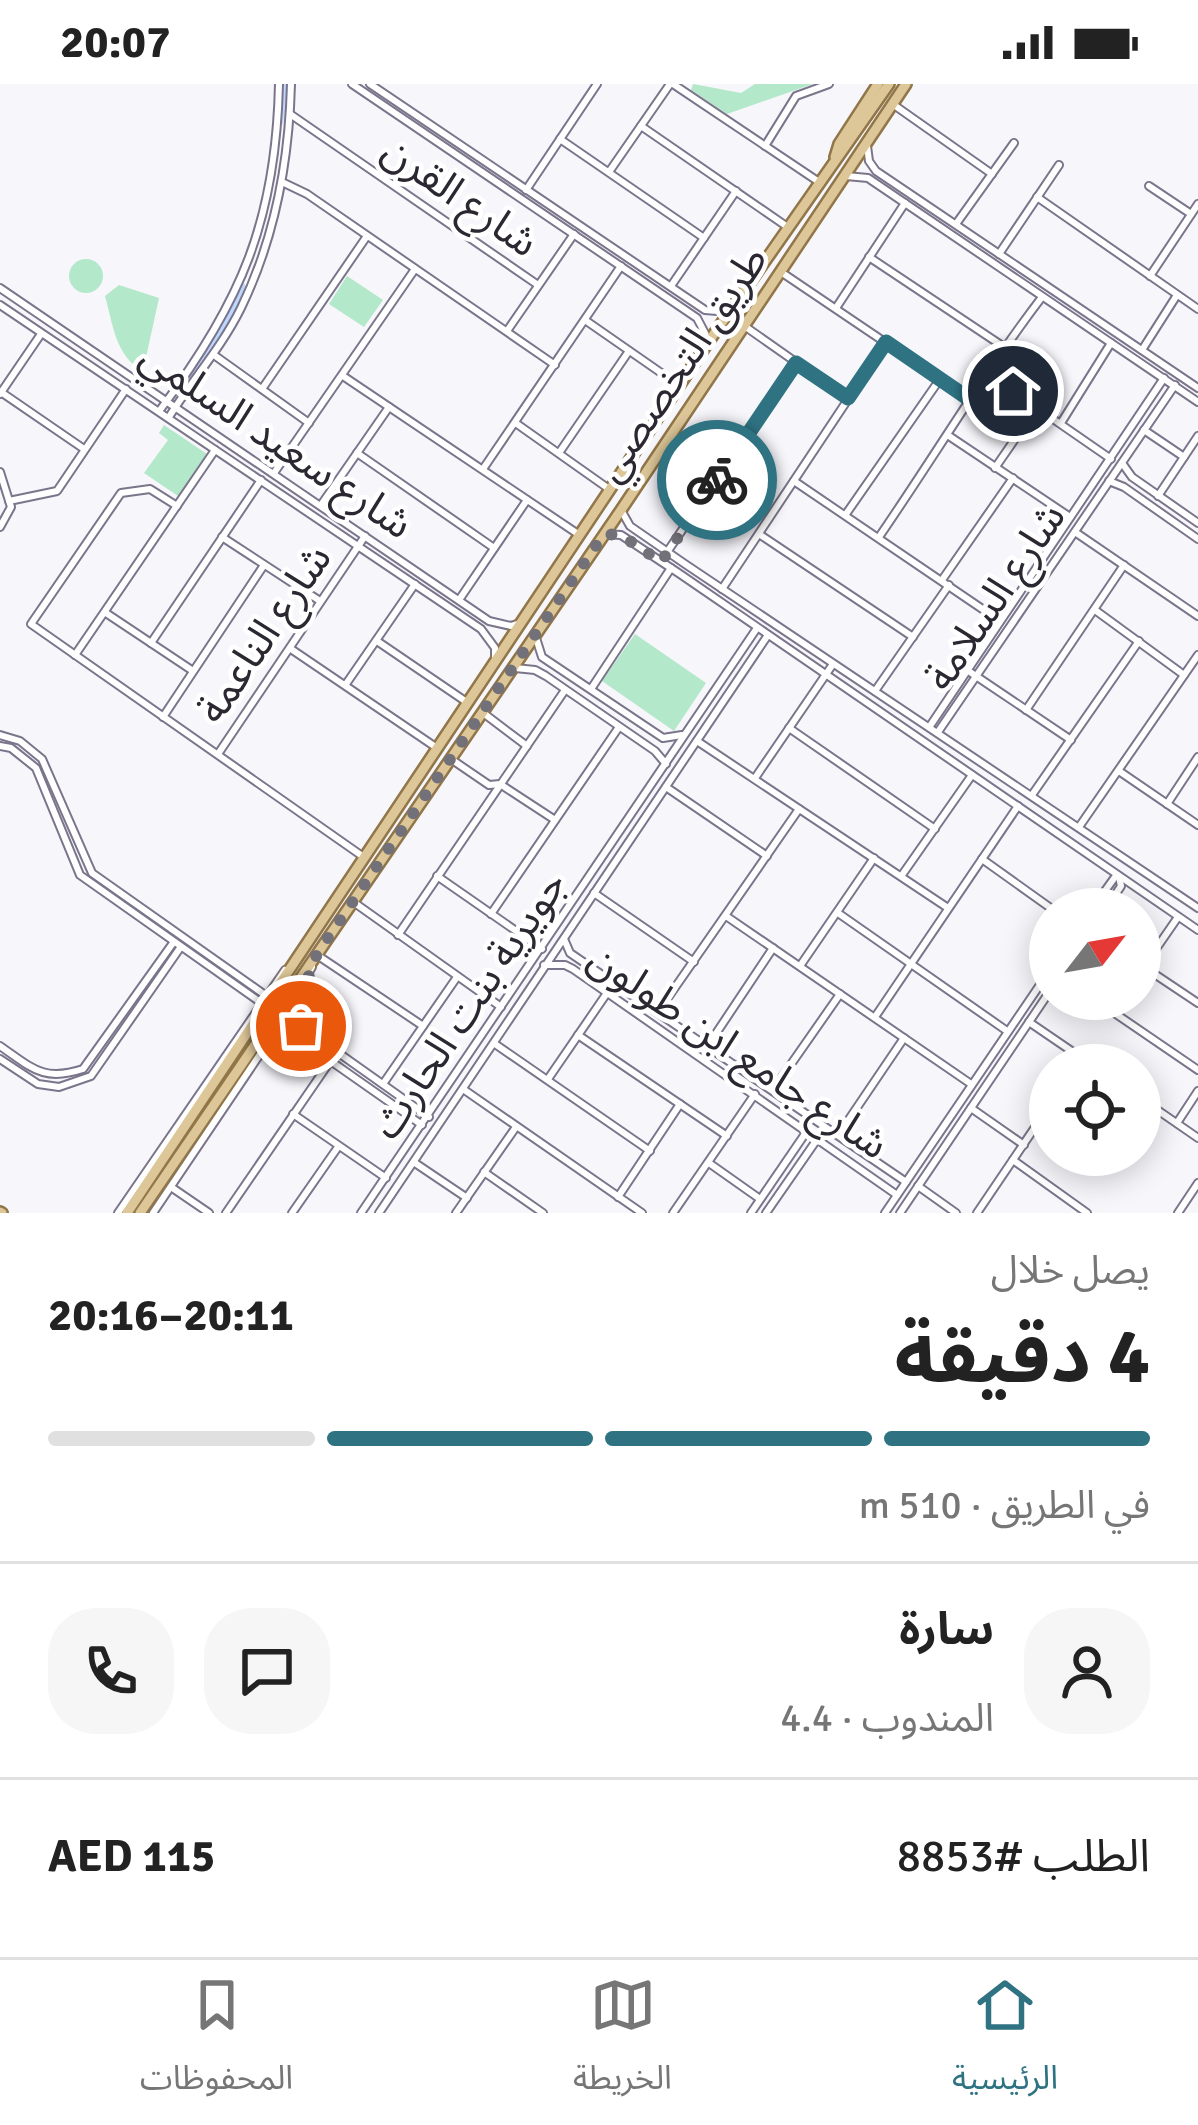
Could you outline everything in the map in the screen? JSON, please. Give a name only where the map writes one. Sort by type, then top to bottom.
[{"type":"main road","points":[[832,167],[839,144],[878,84]]},
{"type":"main road","name":"طريق التخصصي","points":[[123,1213],[709,341],[889,84]]},
{"type":"main road","name":"طريق التخصصي","points":[[140,1213],[909,84]]},
{"type":"street","points":[[160,410],[226,316],[238,291],[272,182],[279,84]]},
{"type":"street","points":[[169,417],[241,309],[284,183],[291,84]]},
{"type":"street","points":[[352,84],[697,318],[709,341]]},
{"type":"street","points":[[370,84],[705,310],[730,312]]},
{"type":"street","points":[[526,190],[597,84]]},
{"type":"street","points":[[609,172],[671,84],[687,88],[820,182]]},
{"type":"street","points":[[765,146],[796,96],[829,84]]},
{"type":"street","points":[[894,105],[992,174]]},
{"type":"street","name":"شارع القرن","points":[[290,114],[538,285]]},
{"type":"street","points":[[641,126],[789,228]]},
{"type":"street","points":[[560,139],[704,238]]},
{"type":"street","points":[[867,143],[868,161],[876,171],[1198,388]]},
{"type":"street","points":[[956,224],[1015,143]]},
{"type":"street","points":[[998,254],[1059,165]]},
{"type":"street","points":[[846,176],[868,178],[1198,402]]},
{"type":"street","points":[[284,183],[307,194],[555,365]]},
{"type":"street","points":[[1149,186],[1191,214]]},
{"type":"street","points":[[671,286],[736,191]]},
{"type":"street","points":[[1037,197],[1198,309]]},
{"type":"street","points":[[836,308],[905,203]]},
{"type":"street","points":[[1150,276],[1198,204]]},
{"type":"street","points":[[507,331],[574,234]]},
{"type":"street","points":[[262,389],[367,236]]},
{"type":"street","points":[[869,257],[1004,347]]},
{"type":"street","points":[[483,469],[621,266]]},
{"type":"street","points":[[274,472],[415,269]]},
{"type":"street","points":[[781,272],[972,401]]},
{"type":"street","name":"شارع سعيد السلمي","points":[[0,288],[489,621]]},
{"type":"street","points":[[1142,350],[1177,295]]},
{"type":"street","points":[[879,537],[1043,296]]},
{"type":"street","name":"شارع سعيد السلمي","points":[[0,305],[482,628]]},
{"type":"street","points":[[697,318],[704,318],[705,310]]},
{"type":"street","points":[[585,320],[680,386]]},
{"type":"street","points":[[743,325],[848,398]]},
{"type":"street","points":[[41,334],[0,393],[84,449]]},
{"type":"street","points":[[722,590],[886,342]]},
{"type":"street","points":[[1061,423],[1112,343]]},
{"type":"street","points":[[559,453],[628,351]]},
{"type":"street","points":[[213,355],[309,423]]},
{"type":"street","points":[[661,562],[796,363]]},
{"type":"street","points":[[989,375],[1111,459]]},
{"type":"street","points":[[343,376],[581,536]]},
{"type":"street","points":[[929,726],[1165,378]]},
{"type":"street","points":[[845,515],[940,379]]},
{"type":"street","name":"شارع السلامة","points":[[938,732],[1175,385]]},
{"type":"street","points":[[9,501],[57,491],[126,389]]},
{"type":"street","points":[[1150,399],[1157,399],[1159,407]]},
{"type":"street","points":[[321,505],[388,406]]},
{"type":"street","points":[[995,468],[1037,407]]},
{"type":"street","points":[[516,423],[611,491]]},
{"type":"street","points":[[1144,430],[1184,457]]},
{"type":"street","points":[[949,436],[1070,517]]},
{"type":"street","points":[[1158,496],[1198,436]]},
{"type":"street","points":[[75,655],[216,450]]},
{"type":"street","points":[[357,453],[494,548]]},
{"type":"street","points":[[1122,463],[1139,482],[1198,523]]},
{"type":"street","points":[[0,472],[9,501],[7,520],[0,526]]},
{"type":"street","points":[[875,691],[1013,478]]},
{"type":"street","points":[[151,643],[261,480]]},
{"type":"street","points":[[1109,481],[1198,539]]},
{"type":"street","points":[[794,482],[1000,621]]},
{"type":"street","points":[[1132,493],[1132,485],[1139,482]]},
{"type":"street","points":[[177,506],[150,489],[121,493],[31,624],[365,858]]},
{"type":"street","points":[[459,614],[494,548],[527,500]]},
{"type":"street","points":[[622,510],[630,526],[722,590],[1198,908]]},
{"type":"street","points":[[621,535],[630,526]]},
{"type":"street","points":[[1075,532],[1198,616]]},
{"type":"street","points":[[604,534],[621,535],[671,568],[1198,930]]},
{"type":"street","points":[[759,534],[913,637]]},
{"type":"street","name":"شارع الناعمة","points":[[218,754],[365,536]]},
{"type":"street","points":[[223,537],[320,601]]},
{"type":"street","points":[[680,574],[688,572],[686,564]]},
{"type":"street","points":[[163,717],[264,565]]},
{"type":"street","points":[[1026,710],[1124,565]]},
{"type":"street","points":[[591,689],[671,568]]},
{"type":"street","points":[[693,583],[690,574],[699,573]]},
{"type":"street","points":[[346,684],[415,584]]},
{"type":"street","points":[[1095,610],[1184,676]]},
{"type":"street","points":[[105,612],[193,671]]},
{"type":"street","points":[[489,621],[511,626],[524,622]]},
{"type":"street","points":[[482,628],[494,634],[489,621]]},
{"type":"street","points":[[482,628],[495,648],[495,663]]},
{"type":"street","name":"جويرية بنت الحارث","points":[[374,1211],[386,1178],[758,628]]},
{"type":"street","points":[[536,632],[536,648],[542,657],[663,738],[685,734]]},
{"type":"street","name":"جويرية بنت الحارث","points":[[361,1213],[374,1211],[414,1163],[767,635]]},
{"type":"street","points":[[750,639],[758,638],[761,644]]},
{"type":"street","points":[[377,641],[468,703]]},
{"type":"street","points":[[1033,795],[1139,641]]},
{"type":"street","points":[[291,649],[437,748]]},
{"type":"street","points":[[1079,827],[1198,655]]},
{"type":"street","points":[[536,670],[535,662],[542,657]]},
{"type":"street","points":[[755,778],[833,664]]},
{"type":"street","points":[[512,668],[536,670],[656,752],[666,764]]},
{"type":"street","points":[[967,670],[1071,740]]},
{"type":"street","points":[[398,934],[565,690]]},
{"type":"street","points":[[889,717],[896,715],[896,704]]},
{"type":"street","points":[[481,711],[527,746]]},
{"type":"street","points":[[935,718],[938,724],[945,722]]},
{"type":"street","points":[[491,914],[620,727]]},
{"type":"street","points":[[789,728],[935,829]]},
{"type":"street","points":[[0,735],[20,741],[42,759],[92,873],[177,946],[228,975]]},
{"type":"street","points":[[656,752],[664,749],[663,738]]},
{"type":"street","points":[[697,741],[949,908]]},
{"type":"street","points":[[0,746],[10,748],[35,768],[80,875],[263,999]]},
{"type":"street","points":[[449,758],[555,820]]},
{"type":"street","points":[[1167,804],[1197,762]]},
{"type":"street","points":[[1119,771],[1198,825]]},
{"type":"street","points":[[902,876],[972,775]]},
{"type":"street","points":[[666,786],[767,856]]},
{"type":"street","points":[[874,1018],[1018,806]]},
{"type":"street","points":[[658,1012],[799,809]]},
{"type":"street","points":[[631,817],[633,824],[640,824]]},
{"type":"street","points":[[623,828],[631,827],[633,835]]},
{"type":"street","points":[[800,967],[874,858]]},
{"type":"street","points":[[982,860],[1029,893]]},
{"type":"street","points":[[437,875],[542,949]]},
{"type":"street","points":[[595,893],[694,962]]},
{"type":"street","points":[[352,902],[502,1008]]},
{"type":"street","points":[[838,913],[1008,1032]]},
{"type":"street","points":[[727,916],[971,1084]]},
{"type":"street","points":[[1161,942],[1178,917]]},
{"type":"street","name":"شارع جامع ابن طولون","points":[[565,936],[570,953],[906,1183]]},
{"type":"street","points":[[0,1046],[45,1075],[83,1070],[177,946]]},
{"type":"street","points":[[0,1059],[38,1084],[59,1087],[91,1076],[177,946]]},
{"type":"street","points":[[707,1047],[773,948]]},
{"type":"street","points":[[152,1213],[275,1032],[317,954],[423,1026]]},
{"type":"street","points":[[123,1213],[263,999],[293,964]]},
{"type":"street","name":"شارع جامع ابن طولون","points":[[544,965],[565,964],[897,1196]]},
{"type":"street","points":[[597,986],[604,982],[604,975]]},
{"type":"street","points":[[383,1084],[457,976]]},
{"type":"street","points":[[1161,981],[1198,1004]]},
{"type":"street","points":[[548,1079],[608,993],[607,985],[614,982]]},
{"type":"street","points":[[773,1090],[840,994]]},
{"type":"street","points":[[885,1213],[1029,1001]]},
{"type":"street","points":[[285,1015],[429,1117]]},
{"type":"street","points":[[1124,1020],[1198,1070]]},
{"type":"street","points":[[900,1213],[1030,1022],[1058,1044]]},
{"type":"street","points":[[295,1036],[291,1029],[301,1026]]},
{"type":"street","points":[[275,1032],[295,1036],[422,1126]]},
{"type":"street","points":[[578,1035],[727,1136]]},
{"type":"street","points":[[483,1036],[650,1150]]},
{"type":"street","points":[[838,1135],[904,1038]]},
{"type":"street","points":[[226,1213],[331,1060]]},
{"type":"street","points":[[463,1089],[641,1213]]},
{"type":"street","points":[[1177,1123],[1198,1091]]},
{"type":"street","points":[[674,1213],[755,1094]]},
{"type":"street","points":[[618,1197],[680,1104]]},
{"type":"street","points":[[409,1116],[417,1116],[415,1107]]},
{"type":"street","points":[[971,1108],[1024,1145]]},
{"type":"street","points":[[1161,1112],[1198,1138]]},
{"type":"street","points":[[293,1114],[386,1178]]},
{"type":"street","points":[[456,1213],[516,1127]]},
{"type":"street","points":[[752,1213],[807,1131]]},
{"type":"street","points":[[982,1211],[1029,1137]]},
{"type":"street","points":[[766,1213],[818,1138]]},
{"type":"street","points":[[292,1213],[339,1147]]},
{"type":"street","points":[[1013,1160],[1087,1213]]},
{"type":"street","points":[[414,1163],[474,1213]]},
{"type":"street","points":[[709,1163],[760,1200]]},
{"type":"street","points":[[484,1172],[537,1211]]},
{"type":"street","points":[[1178,1213],[1198,1183]]},
{"type":"street","points":[[918,1186],[956,1213]]},
{"type":"street","points":[[171,1187],[209,1213]]},
{"type":"green space","points":[[693,84],[741,93],[755,84],[813,84],[727,114],[691,90]]},
{"type":"green space","points":[[86,259],[98,264],[103,276],[98,288],[86,293],[74,288],[69,276],[74,264]]},
{"type":"green space","points":[[347,276],[383,300],[364,327],[329,304]]},
{"type":"green space","points":[[119,285],[159,298],[143,371],[126,357],[113,328],[105,296]]},
{"type":"green space","points":[[164,425],[207,454],[178,496],[144,473],[168,440],[159,433]]},
{"type":"green space","points":[[635,634],[706,683],[674,731],[602,681]]},
{"type":"waterway","points":[[278,122],[285,84]]},
{"type":"waterway","points":[[188,379],[240,286]]},
{"type":"way so far","points":[[301,1026],[285,1015],[317,954],[604,534],[621,535],[661,562],[717,480]]},
{"type":"route","points":[[717,480],[796,363],[848,398],[886,342],[972,401],[989,375],[1013,391]]}]
